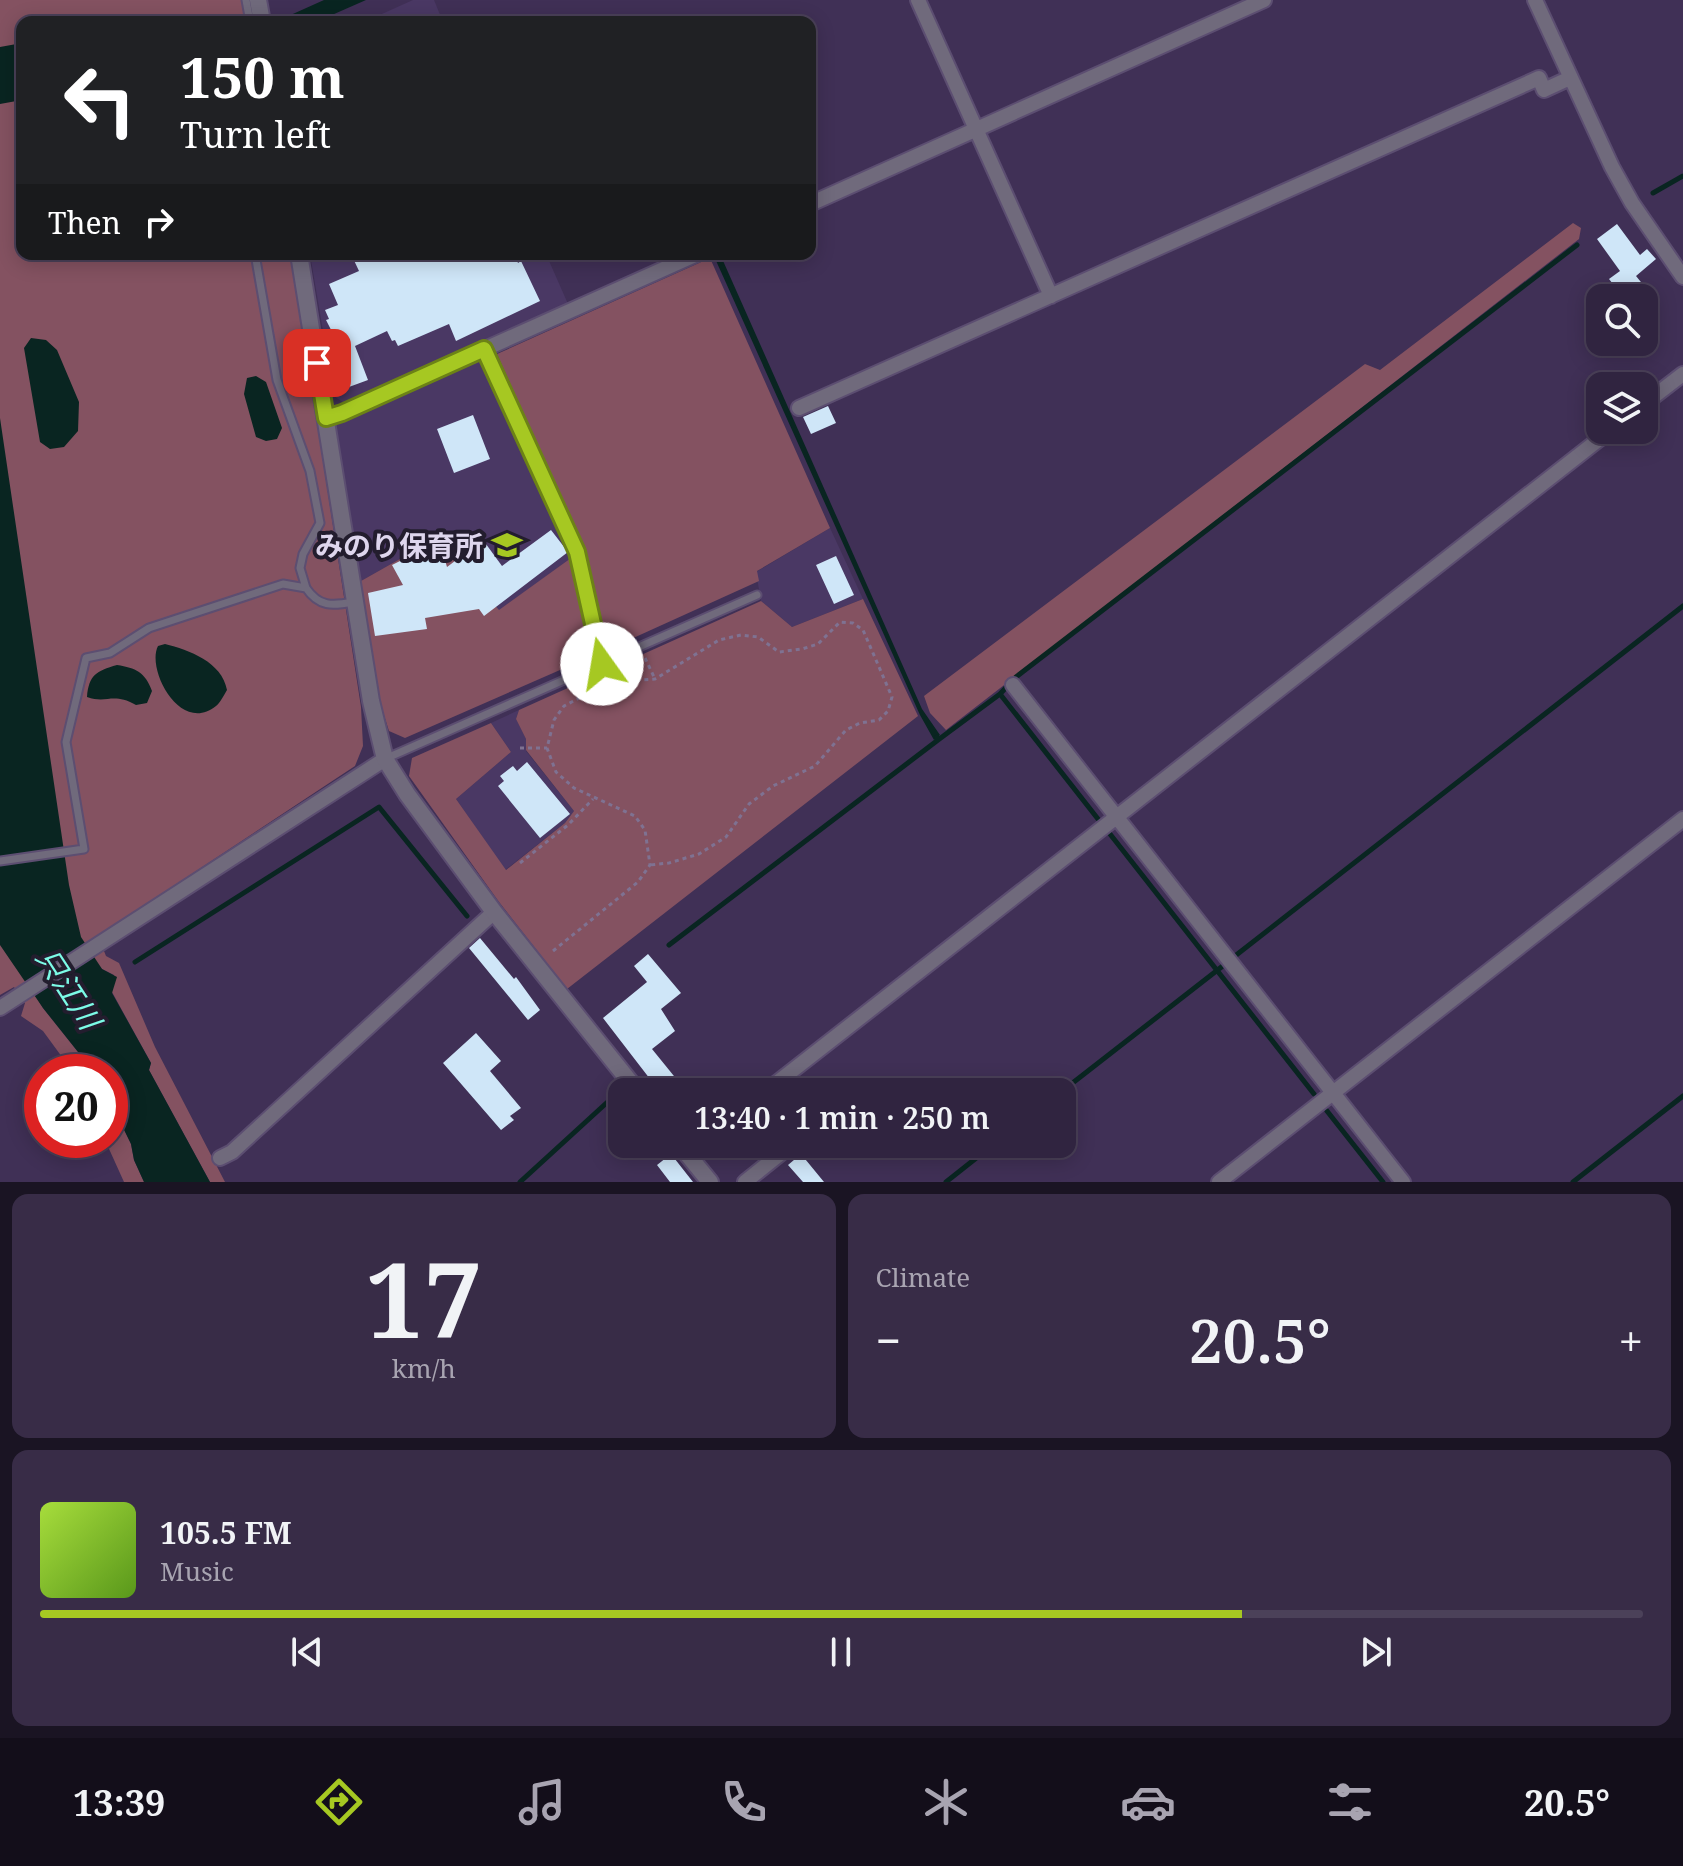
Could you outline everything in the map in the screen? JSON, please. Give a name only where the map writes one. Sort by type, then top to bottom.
[{"type":"street","points":[[918,0],[1051,296]]},
{"type":"street","points":[[816,201],[1264,0]]},
{"type":"street","points":[[1535,0],[1612,167],[1632,203],[1683,277]]},
{"type":"street","points":[[799,408],[1539,78],[1544,90],[1570,78]]},
{"type":"street","points":[[300,260],[371,701],[385,759],[494,912],[627,1078]]},
{"type":"street","points":[[326,418],[684,260]]},
{"type":"street","points":[[1658,393],[1683,374]]},
{"type":"street","points":[[783,1078],[1593,444]]},
{"type":"street","points":[[1013,685],[1403,1182]]},
{"type":"street","points":[[0,1008],[385,759]]},
{"type":"street","points":[[1219,1182],[1683,819]]},
{"type":"street","points":[[220,1158],[232,1152],[494,912]]},
{"type":"street","points":[[690,1158],[710,1182]]},
{"type":"street","points":[[745,1182],[775,1158]]},
{"type":"lane","points":[[256,260],[277,380],[310,471],[320,523],[303,554],[300,568],[306,588],[313,598],[329,607],[355,602]]},
{"type":"lane","points":[[484,349],[577,552],[602,664]]},
{"type":"lane","points":[[0,861],[84,849],[66,742],[86,658],[110,653],[149,628],[283,584],[306,588]]},
{"type":"lane","points":[[385,759],[757,595]]},
{"type":"path","points":[[553,951],[638,882],[650,865],[645,830],[635,816],[593,799],[556,772],[547,748],[554,720],[564,706],[604,685],[655,679],[719,640],[741,635],[758,637],[779,652],[818,644],[840,622],[853,623],[863,630],[892,697],[888,711],[879,720],[860,723],[846,730],[815,766],[773,786],[749,804],[726,837],[699,854],[650,865]]},
{"type":"path","points":[[639,647],[655,679]]},
{"type":"path","points":[[520,748],[547,748]]},
{"type":"path","points":[[520,863],[568,825],[593,799]]},
{"type":"shaded area","points":[[0,0],[251,0],[254,16],[16,16],[16,260],[292,260],[361,707],[363,746],[355,766],[98,936],[106,956],[119,963],[155,1047],[225,1182],[210,1182],[149,1070],[151,1063],[112,992],[114,975],[102,969],[93,958],[34,993],[80,1054],[60,1054],[43,1031],[21,1016],[25,1003],[14,987],[0,995]]},
{"type":"shaded area","points":[[413,0],[434,0],[441,16],[377,16]]},
{"type":"shaded area","points":[[1573,223],[1581,228],[1579,239],[946,730],[930,713],[924,696],[1365,364],[1380,370]]},
{"type":"shaded area","points":[[311,260],[549,260],[568,304],[344,403],[334,396]]},
{"type":"shaded area","points":[[711,260],[830,528],[757,571],[759,581],[609,649],[586,554],[497,354]]},
{"type":"shaded area","points":[[480,360],[571,558],[499,611],[437,538],[361,581],[335,423]]},
{"type":"shaded area","points":[[830,528],[863,599],[792,627],[761,601],[756,572]]},
{"type":"shaded area","points":[[437,538],[499,610],[571,558],[592,656],[405,738],[389,731],[375,687],[361,581]]},
{"type":"shaded area","points":[[863,599],[918,716],[567,989],[499,902],[409,776],[412,758],[491,723],[511,752],[456,799],[506,870],[565,823],[574,811],[526,750],[526,739],[516,719],[519,710],[761,601],[792,627]]},
{"type":"shaded area","points":[[519,710],[516,719],[526,739],[526,751],[574,811],[565,823],[505,870],[456,799],[511,752],[491,723]]},
{"type":"shaded area","points":[[128,1138],[144,1182],[124,1182],[113,1158],[128,1158]]},
{"type":"water","points":[[324,0],[366,0],[330,16],[288,16]]},
{"type":"water","points":[[16,44],[16,101],[0,104],[0,47]]},
{"type":"water","points":[[716,260],[723,260],[922,709],[940,735],[934,740]]},
{"type":"water","points":[[31,338],[46,340],[57,350],[79,402],[78,431],[64,447],[50,449],[40,442],[24,348]]},
{"type":"water","points":[[256,376],[266,382],[282,428],[277,439],[266,441],[256,437],[244,394],[247,378]]},
{"type":"water","name":"只江川","points":[[0,418],[69,885],[81,937],[102,969],[117,977],[112,993],[151,1063],[149,1070],[210,1182],[144,1182],[128,1138],[128,1054],[80,1054],[43,1008],[0,945]]},
{"type":"water","points":[[165,644],[194,654],[219,672],[227,690],[216,706],[203,713],[190,712],[169,696],[157,669],[156,656],[158,646]]},
{"type":"water","points":[[117,665],[143,675],[152,691],[147,703],[136,705],[121,699],[87,697],[95,675]]},
{"type":"building","points":[[1617,224],[1640,255],[1647,249],[1656,259],[1636,276],[1643,284],[1613,284],[1609,279],[1620,271],[1597,239]]},
{"type":"building","points":[[354,260],[517,260],[518,263],[521,261],[540,301],[456,341],[449,324],[398,346],[387,331],[355,346],[368,380],[338,391],[332,376],[351,369],[326,320],[329,319],[325,310],[338,305],[329,284],[359,271]]},
{"type":"building","points":[[828,406],[836,423],[811,434],[803,417]]},
{"type":"building","points":[[473,415],[490,459],[454,473],[437,429]]},
{"type":"building","points":[[551,530],[568,552],[484,616],[479,609],[425,618],[427,629],[375,636],[368,593],[403,585],[392,565],[412,555],[441,547],[447,567],[483,540],[502,566]]},
{"type":"building","points":[[836,556],[854,595],[834,604],[816,565]]},
{"type":"building","points":[[527,762],[570,814],[540,838],[498,786],[504,781],[500,776],[513,766],[517,771]]},
{"type":"building","points":[[480,938],[514,979],[516,977],[540,1010],[528,1020],[469,948]]},
{"type":"building","points":[[648,954],[681,993],[661,1009],[675,1031],[652,1049],[676,1078],[649,1078],[603,1018],[647,982],[634,966]]},
{"type":"building","points":[[476,1033],[501,1061],[490,1071],[521,1108],[510,1116],[514,1120],[501,1130],[443,1063]]},
{"type":"building","points":[[666,1158],[674,1158],[693,1182],[670,1182],[657,1165]]},
{"type":"building","points":[[796,1158],[804,1158],[824,1182],[803,1182],[788,1165]]},
{"type":"waterway","points":[[1653,193],[1683,176]]},
{"type":"waterway","points":[[1000,694],[1016,677],[1577,245]]},
{"type":"waterway","points":[[1235,956],[1683,606]]},
{"type":"waterway","points":[[937,737],[938,740],[1000,694],[1098,819]]},
{"type":"waterway","points":[[669,945],[938,740]]},
{"type":"waterway","points":[[135,962],[379,807],[467,916]]},
{"type":"waterway","points":[[1110,834],[1314,1094]]},
{"type":"waterway","points":[[1076,1080],[1224,965]]},
{"type":"waterway","points":[[1573,1182],[1683,1096]]},
{"type":"waterway","points":[[520,1182],[608,1102]]},
{"type":"waterway","points":[[1327,1111],[1383,1182]]},
{"type":"waterway","points":[[946,1182],[976,1158]]},
{"type":"place","name":"みのり保育所","points":[[507,545]]},
{"type":"route","points":[[317,363],[326,418],[484,349],[577,552],[602,664]]}]
